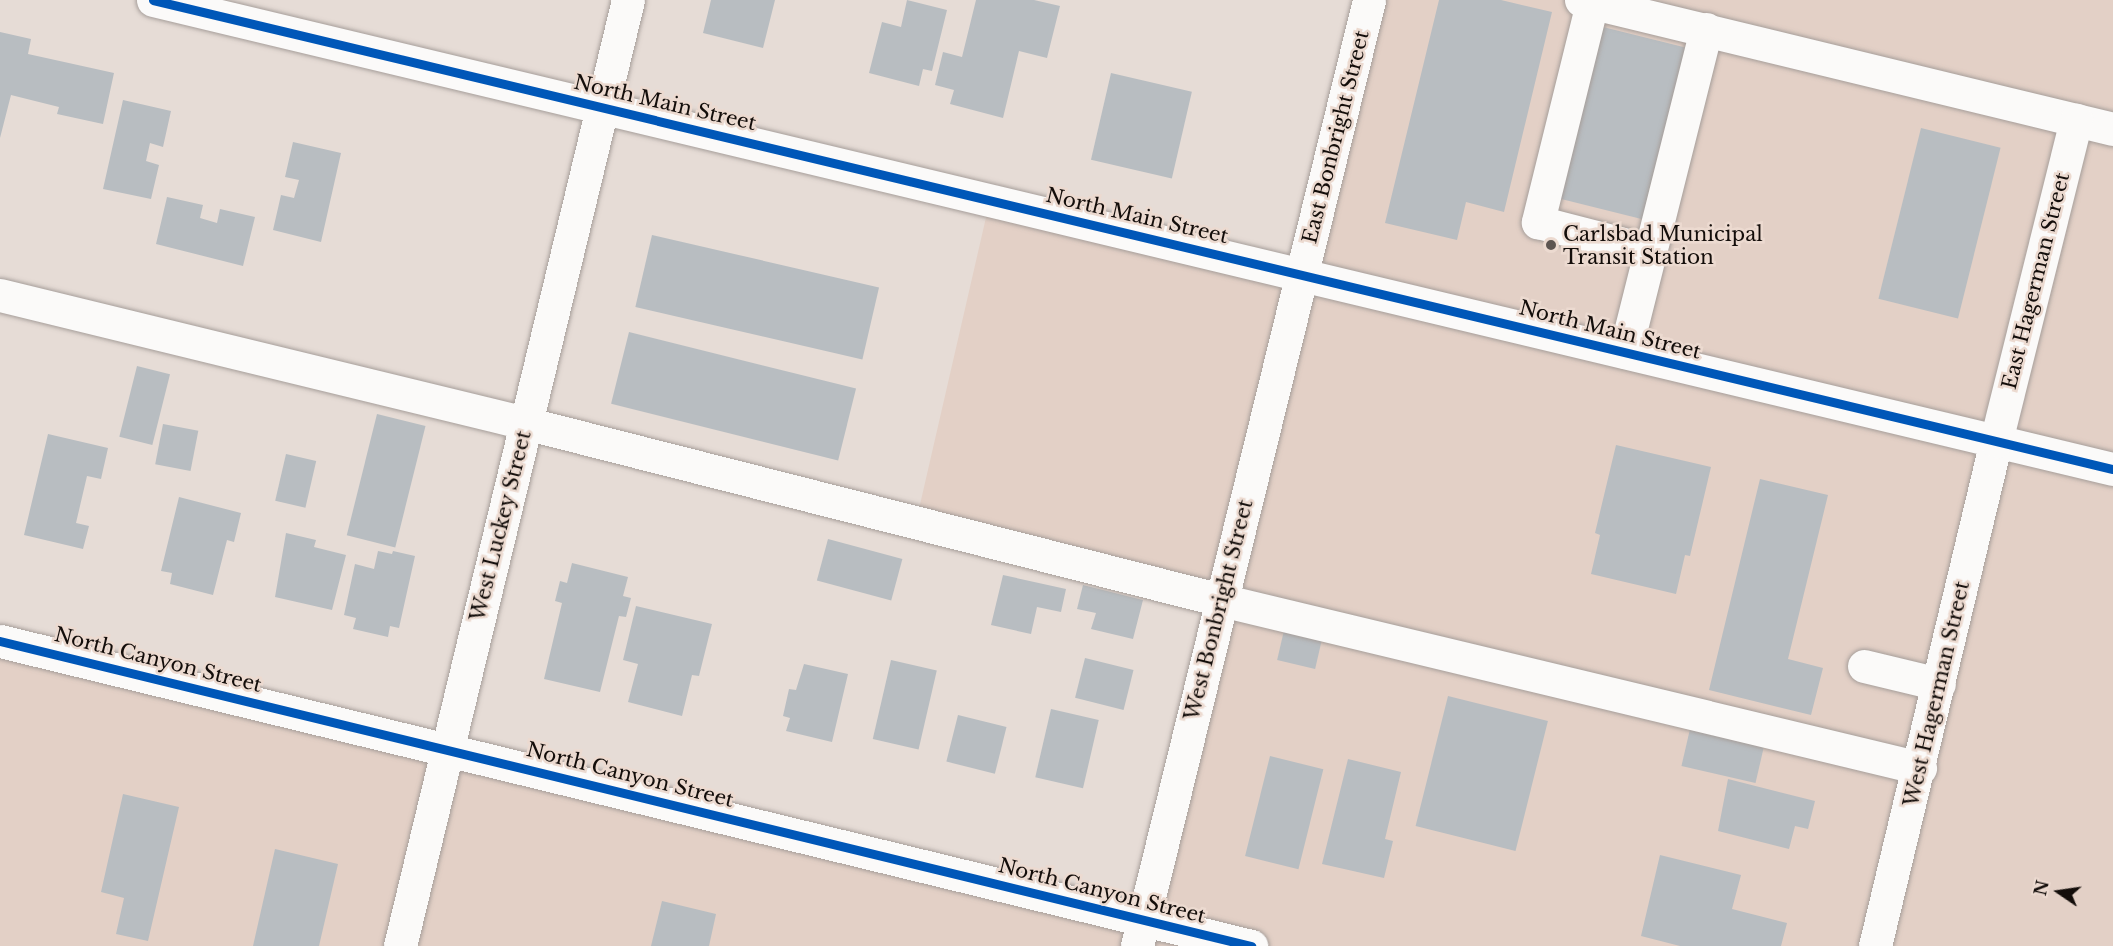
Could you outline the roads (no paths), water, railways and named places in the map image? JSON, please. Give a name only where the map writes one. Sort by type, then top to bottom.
[{"type":"street","name":"North Main Street","points":[[153,0],[2113,470]]},
{"type":"street","name":"West Luckey Street","points":[[400,946],[628,0]]},
{"type":"street","name":"East Bonbright Street","points":[[1302,274],[1369,0]]},
{"type":"street","points":[[1650,251],[1539,222],[1586,1],[2113,129]]},
{"type":"street","points":[[1625,352],[1706,29]]},
{"type":"street","name":"East Hagerman Street","points":[[1996,441],[2076,120]]},
{"type":"street","name":"West Bonbright Street","points":[[1140,933],[1302,274]]},
{"type":"street","points":[[0,295],[525,423],[1221,600],[1920,768]]},
{"type":"street","name":"West Hagerman Street","points":[[1875,946],[1920,768],[1996,441]]},
{"type":"street","name":"North Canyon Street","points":[[0,641],[447,748],[1140,933],[1251,946]]},
{"type":"street","points":[[1864,666],[1939,684]]},
{"type":"place","name":"Carlsbad Municipal Transit Station","points":[[1551,245]]}]
